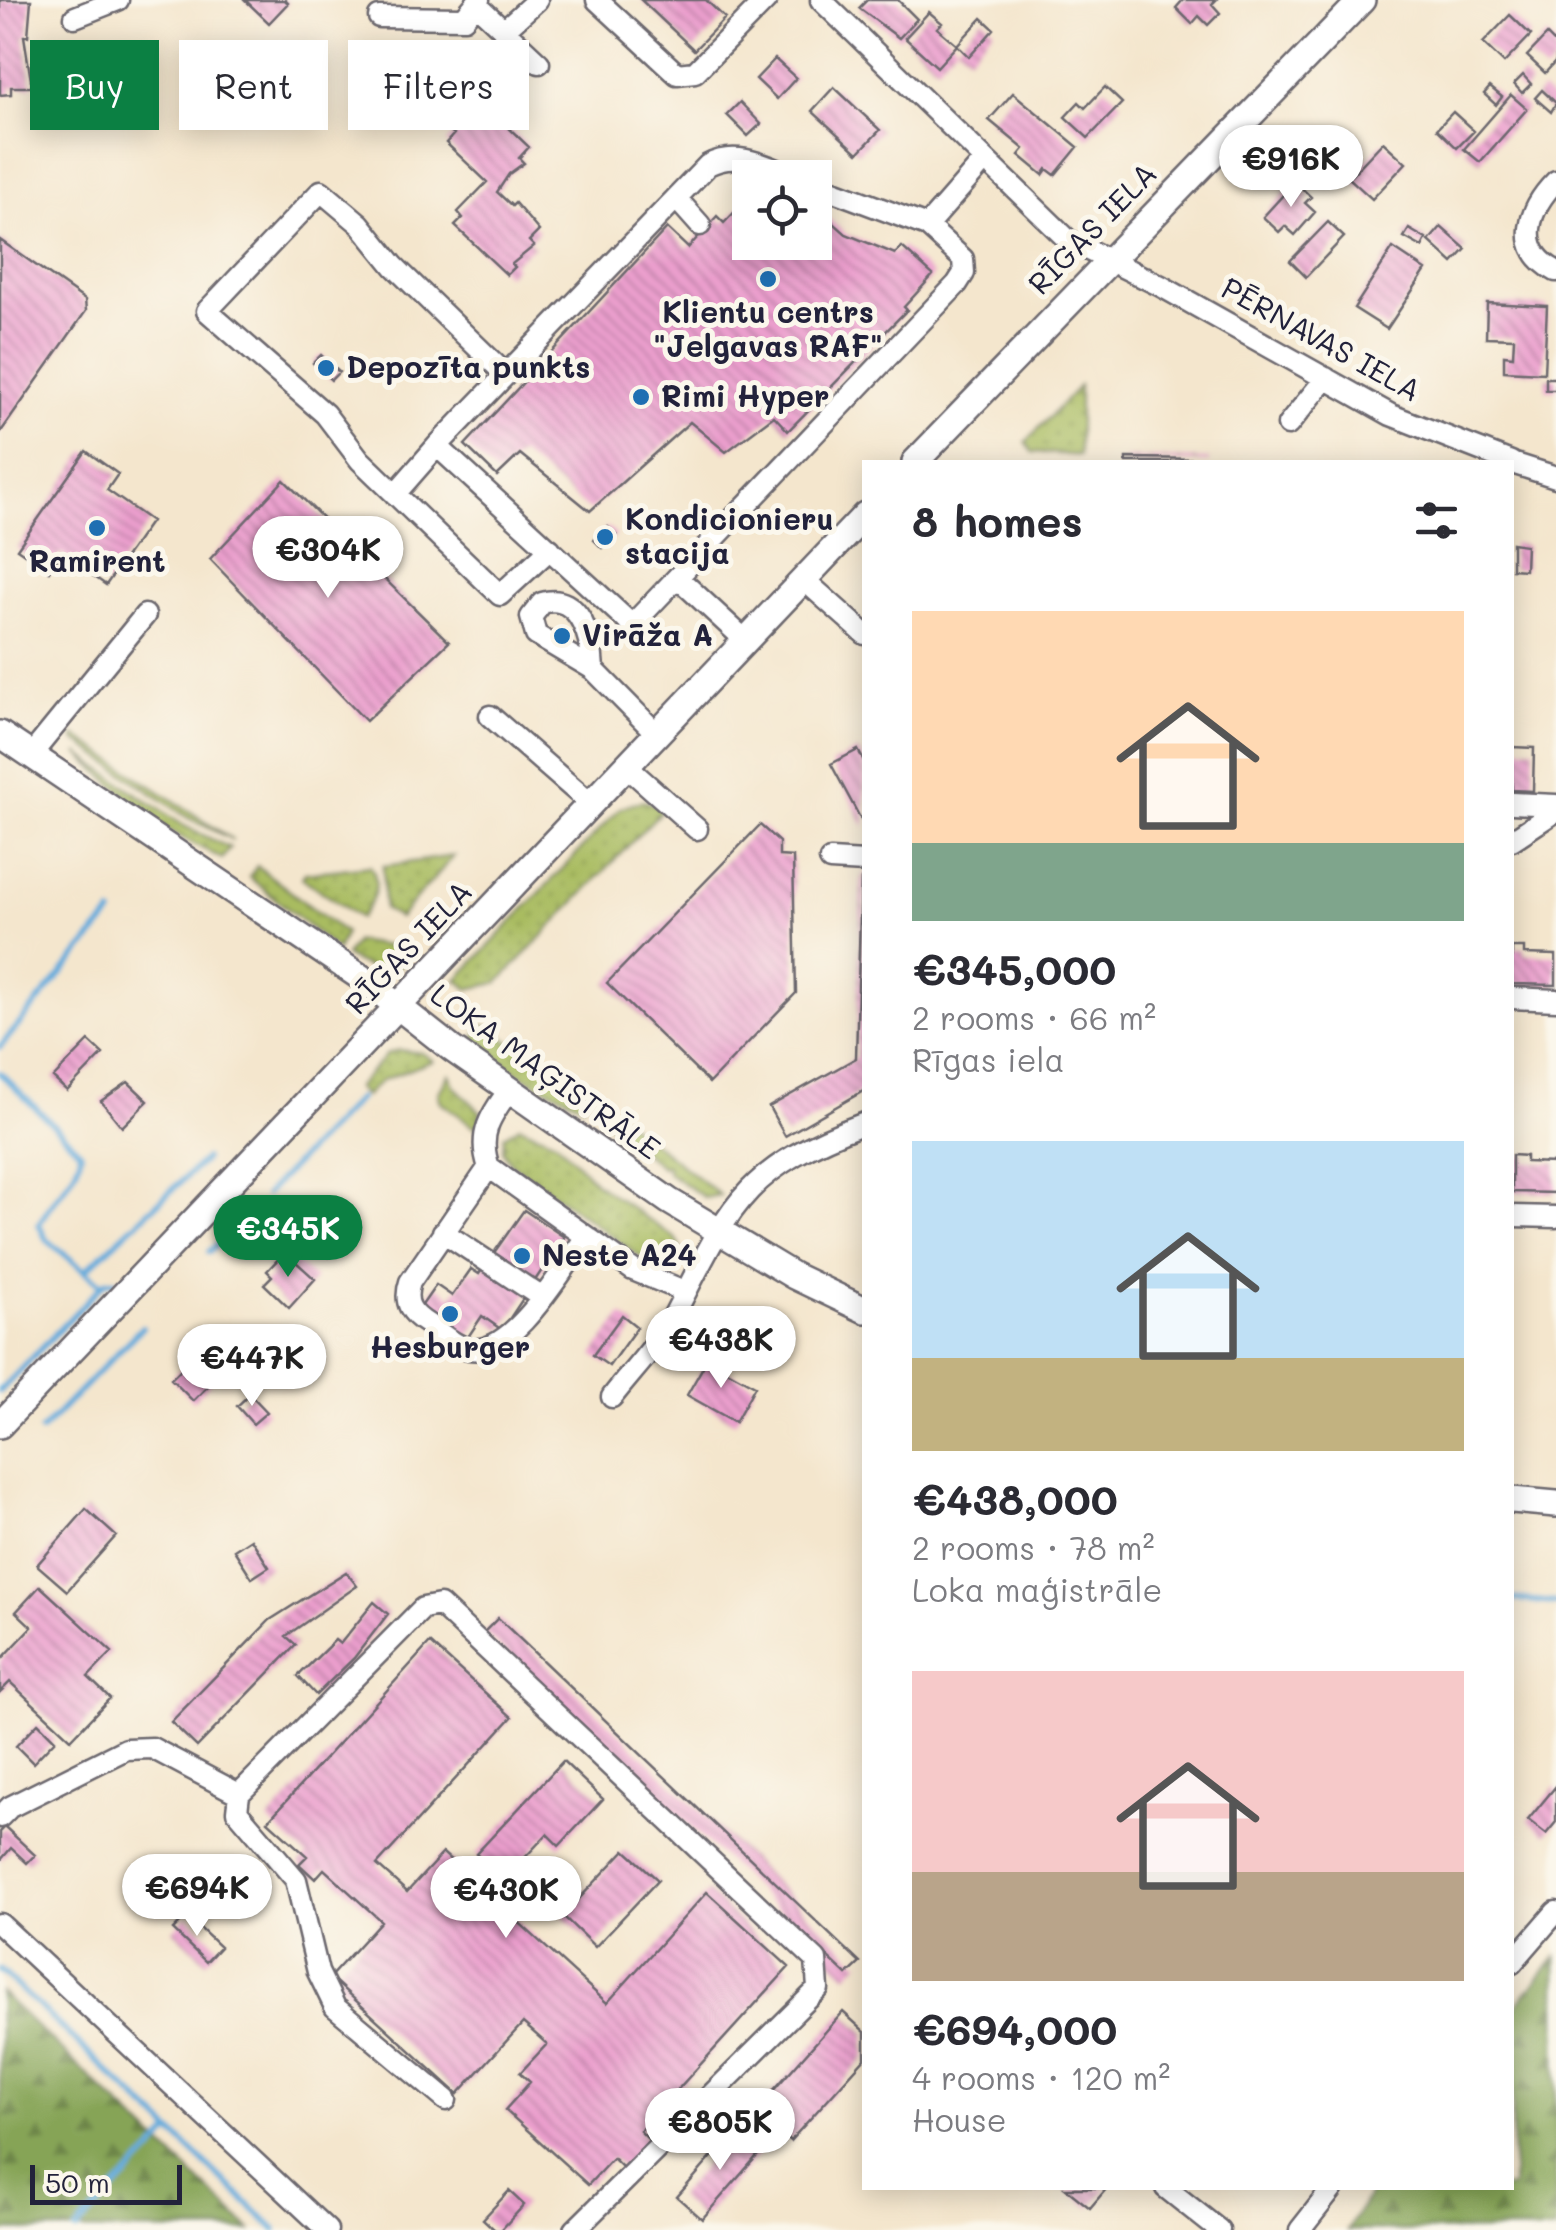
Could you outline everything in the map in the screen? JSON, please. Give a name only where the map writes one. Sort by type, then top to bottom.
[{"type":"main road","name":"RĪGAS IELA","points":[[917,460],[1362,0]]},
{"type":"main road","name":"RĪGAS IELA","points":[[0,1425],[862,518]]},
{"type":"main road","name":"LOKA MAĢISTRĀLE","points":[[0,734],[336,960],[510,1090],[718,1230],[794,1276],[862,1309]]},
{"type":"main road","points":[[1514,1500],[1556,1504]]},
{"type":"street","points":[[75,17],[118,0]]},
{"type":"street","points":[[503,31],[537,0]]},
{"type":"street","points":[[598,0],[678,74],[696,72],[766,0]]},
{"type":"street","name":"PĒRNAVAS IELA","points":[[822,0],[983,162],[1068,240],[1391,415],[1504,460]]},
{"type":"street","points":[[379,17],[464,18],[478,2],[503,31],[540,63]]},
{"type":"street","points":[[395,494],[504,373],[708,165],[730,157],[740,160]]},
{"type":"street","points":[[928,226],[983,162]]},
{"type":"street","points":[[1556,180],[1530,216],[1531,241],[1545,265],[1556,271]]},
{"type":"street","points":[[438,446],[632,625],[958,284],[964,273],[963,259],[928,226],[832,190]]},
{"type":"street","points":[[504,373],[394,266],[360,224],[322,191],[207,311],[325,414],[360,460],[500,595],[550,549]]},
{"type":"street","points":[[676,198],[700,225]]},
{"type":"street","points":[[1288,425],[1326,378]]},
{"type":"street","name":"PĒRNAVAS IELA","points":[[1514,464],[1556,477]]},
{"type":"street","points":[[678,578],[745,640]]},
{"type":"street","points":[[803,579],[862,631]]},
{"type":"street","points":[[30,755],[145,616]]},
{"type":"street","points":[[593,669],[656,733]]},
{"type":"street","points":[[490,716],[590,804]]},
{"type":"street","points":[[625,766],[697,830]]},
{"type":"street","points":[[1514,803],[1556,808]]},
{"type":"street","points":[[1514,839],[1556,808]]},
{"type":"street","points":[[830,860],[862,862]]},
{"type":"street","points":[[1514,998],[1556,1000]]},
{"type":"street","points":[[510,1090],[489,1116],[483,1139],[489,1166],[634,1270],[684,1290]]},
{"type":"street","points":[[612,1397],[672,1320],[684,1290],[743,1192],[769,1170],[862,1124]]},
{"type":"street","points":[[489,1166],[406,1294],[414,1316],[461,1347],[474,1350],[494,1346],[514,1334],[586,1237]]},
{"type":"street","points":[[1514,1216],[1556,1218]]},
{"type":"street","points":[[438,1240],[541,1296]]},
{"type":"street","points":[[446,2100],[335,2007],[318,1972],[296,1880],[237,1811],[239,1794],[422,1608],[440,1605],[816,1960],[818,1988],[575,2230]]},
{"type":"street","points":[[0,1817],[10,1807],[126,1750],[152,1748],[239,1794]]},
{"type":"street","points":[[1514,1961],[1556,1912]]},
{"type":"street","points":[[0,1924],[327,2230]]},
{"type":"street","points":[[1169,2190],[1219,2230]]},
{"type":"street","points":[[1300,2230],[1330,2190]]},
{"type":"green space","points":[[1079,386],[1079,456],[1032,452],[1026,442]]},
{"type":"green space","points":[[75,735],[233,840],[188,818],[75,740]]},
{"type":"green space","points":[[78,753],[184,826],[230,848],[222,859],[157,824]]},
{"type":"green space","points":[[643,800],[663,809],[498,983],[468,989],[457,980],[620,808]]},
{"type":"green space","points":[[454,856],[399,918],[384,909],[383,866]]},
{"type":"green space","points":[[257,866],[345,933],[337,950],[249,877]]},
{"type":"green space","points":[[370,866],[376,886],[360,918],[302,878],[305,873]]},
{"type":"green space","points":[[356,941],[392,947],[407,959],[392,970],[369,968],[345,956]]},
{"type":"green space","points":[[485,1025],[589,1095],[583,1105],[533,1082],[471,1042]]},
{"type":"green space","points":[[399,1050],[422,1053],[433,1061],[382,1080],[365,1096],[356,1088],[387,1054]]},
{"type":"green space","points":[[449,1074],[455,1087],[481,1112],[478,1129],[441,1102],[438,1094]]},
{"type":"green space","points":[[616,1113],[720,1195],[705,1198],[667,1172],[667,1165],[662,1167],[608,1124]]},
{"type":"green space","points":[[520,1126],[556,1141],[596,1183],[675,1238],[681,1248],[675,1268],[651,1265],[511,1163],[503,1151],[504,1136]]},
{"type":"green space","points":[[1556,1957],[1556,2230],[1347,2230],[1372,2190],[1514,2190],[1514,2008]]},
{"type":"green space","points":[[0,1992],[251,2230],[0,2230]]},
{"type":"building","points":[[0,0],[31,0],[28,36],[24,36],[30,87],[11,87],[11,94],[0,95]]},
{"type":"building","points":[[245,0],[285,0],[288,3],[269,23]]},
{"type":"building","points":[[641,0],[706,0],[725,18],[694,50]]},
{"type":"building","points":[[867,0],[898,0],[917,19],[899,38],[859,8]]},
{"type":"building","points":[[1183,0],[1216,0],[1212,4],[1220,13],[1208,25],[1199,16],[1192,24],[1176,8]]},
{"type":"building","points":[[929,12],[942,23],[937,28],[957,45],[937,67],[905,38]]},
{"type":"building","points":[[1510,15],[1531,35],[1504,63],[1483,43]]},
{"type":"building","points":[[982,18],[994,29],[969,57],[957,45]]},
{"type":"building","points":[[1547,35],[1556,44],[1556,61],[1545,73],[1527,56]]},
{"type":"building","points":[[775,59],[796,78],[777,99],[756,79]]},
{"type":"building","points":[[1523,75],[1531,84],[1522,93],[1514,84]]},
{"type":"building","points":[[834,87],[880,130],[858,153],[812,111]]},
{"type":"building","points":[[1105,87],[1122,103],[1088,138],[1065,117],[1079,102],[1085,108]]},
{"type":"building","points":[[1490,87],[1502,97],[1496,105],[1484,94]]},
{"type":"building","points":[[1542,90],[1556,103],[1551,112],[1535,98]]},
{"type":"building","points":[[1013,93],[1078,147],[1055,175],[1047,169],[1043,175],[1019,155],[1024,149],[989,120]]},
{"type":"building","points":[[1511,95],[1527,109],[1480,162],[1464,149]]},
{"type":"building","points":[[740,102],[761,124],[748,136],[727,115]]},
{"type":"building","points":[[1453,112],[1474,131],[1457,148],[1437,129]]},
{"type":"building","points":[[449,130],[511,130],[529,147],[519,158],[524,163],[509,174],[497,192],[512,206],[515,203],[539,231],[529,241],[534,246],[512,264],[515,267],[507,275],[455,226],[463,218],[458,212],[487,182],[446,143],[454,134]]},
{"type":"building","points":[[1383,142],[1406,163],[1372,199],[1349,178]]},
{"type":"building","points":[[1295,182],[1311,197],[1305,203],[1315,212],[1295,235],[1285,226],[1279,232],[1263,217]]},
{"type":"building","points":[[732,215],[732,260],[832,260],[832,221],[846,234],[895,254],[902,247],[933,275],[904,307],[907,310],[788,431],[774,416],[726,452],[690,422],[590,511],[520,454],[497,476],[465,445],[667,228],[688,248],[717,216],[724,223]]},
{"type":"building","points":[[1328,222],[1344,237],[1306,277],[1290,261]]},
{"type":"building","points":[[1441,227],[1466,249],[1453,263],[1429,241]]},
{"type":"building","points":[[1409,229],[1426,239],[1422,247],[1404,237]]},
{"type":"building","points":[[0,240],[85,300],[86,311],[0,433]]},
{"type":"building","points":[[1393,248],[1426,270],[1387,329],[1354,308]]},
{"type":"building","points":[[1487,303],[1547,306],[1544,373],[1504,371],[1504,355],[1513,356],[1514,338],[1486,337]]},
{"type":"building","name":"Depozīta punkts","points":[[321,355],[339,372],[331,380],[313,363]]},
{"type":"building","points":[[1546,378],[1556,378],[1556,390],[1546,390]]},
{"type":"building","points":[[86,451],[118,474],[107,490],[151,521],[106,585],[61,553],[49,571],[17,549]]},
{"type":"building","points":[[1126,458],[1209,459],[1209,460]]},
{"type":"building","points":[[284,480],[449,642],[366,721],[210,559]]},
{"type":"building","name":"Kondicionieru stacija","points":[[608,527],[616,535],[602,548],[594,540]]},
{"type":"building","points":[[1514,543],[1526,545],[1525,570],[1514,569]]},
{"type":"building","points":[[1514,747],[1534,748],[1533,791],[1514,790]]},
{"type":"building","points":[[858,750],[862,757],[862,821],[831,764]]},
{"type":"building","points":[[760,825],[779,842],[779,856],[793,857],[796,993],[709,1083],[607,983]]},
{"type":"building","points":[[861,879],[862,1092],[785,1136],[769,1107],[856,1058]]},
{"type":"building","points":[[1514,948],[1524,948],[1524,954],[1556,955],[1556,985],[1514,984]]},
{"type":"building","points":[[89,1041],[103,1054],[67,1091],[53,1078]]},
{"type":"building","points":[[128,1082],[148,1101],[122,1127],[101,1101]]},
{"type":"building","points":[[1514,1155],[1526,1156],[1526,1162],[1556,1163],[1556,1193],[1514,1192]]},
{"type":"building","points":[[524,1210],[564,1237],[502,1330],[482,1316],[464,1343],[418,1311],[436,1285],[452,1296],[471,1269],[479,1274]]},
{"type":"building","points":[[320,1211],[348,1236],[329,1257],[297,1236]]},
{"type":"building","points":[[285,1252],[315,1279],[289,1308],[264,1284],[272,1276],[267,1271]]},
{"type":"building","points":[[622,1315],[637,1327],[609,1366],[593,1355]]},
{"type":"building","points":[[707,1360],[755,1386],[735,1422],[687,1395]]},
{"type":"building","points":[[188,1362],[210,1384],[193,1401],[171,1379]]},
{"type":"building","points":[[250,1394],[267,1412],[253,1424],[237,1406]]},
{"type":"building","points":[[86,1509],[116,1536],[67,1591],[37,1565]]},
{"type":"building","points":[[251,1539],[269,1567],[252,1578],[234,1550]]},
{"type":"building","points":[[346,1572],[357,1586],[286,1636],[296,1645],[197,1747],[171,1722],[270,1620]]},
{"type":"building","points":[[40,1586],[112,1652],[88,1677],[110,1698],[71,1739],[10,1682],[0,1692],[0,1661],[32,1627],[16,1612]]},
{"type":"building","points":[[374,1602],[388,1614],[354,1658],[316,1695],[298,1676],[335,1640],[340,1644]]},
{"type":"building","points":[[498,1618],[860,1963],[847,1975],[484,1632]]},
{"type":"building","points":[[430,1643],[512,1717],[377,1865],[407,1892],[443,1853],[607,2003],[707,1892],[789,1967],[640,2131],[649,2140],[623,2168],[613,2158],[588,2185],[505,2110],[530,2082],[520,2073],[547,2044],[523,2023],[458,2094],[330,1977],[381,1921],[324,1869],[315,1879],[299,1864],[307,1856],[268,1821]]},
{"type":"building","points":[[38,1723],[55,1740],[33,1763],[16,1746]]},
{"type":"building","points":[[563,1761],[603,1799],[559,1846],[547,1834],[504,1880],[476,1854]]},
{"type":"building","points":[[1556,1786],[1556,1822],[1546,1834],[1528,1820]]},
{"type":"building","points":[[5,1827],[35,1855],[27,1863],[11,1848],[0,1861],[0,1832]]},
{"type":"building","points":[[625,1850],[658,1880],[595,1947],[563,1916]]},
{"type":"building","points":[[187,1916],[220,1947],[206,1962],[173,1930]]},
{"type":"building","points":[[843,2012],[862,2029],[862,2061],[790,2141],[756,2110]]},
{"type":"building","points":[[738,2127],[763,2149],[702,2219],[677,2197]]},
{"type":"building","points":[[1068,2190],[1105,2190],[1090,2208]]},
{"type":"building","points":[[509,2191],[524,2205],[501,2230],[495,2230],[483,2219]]},
{"type":"waterway","points":[[0,1047],[112,914]]},
{"type":"waterway","points":[[0,1073],[81,1152],[75,1171],[39,1225],[46,1239],[102,1285]]},
{"type":"waterway","points":[[266,1194],[359,1098]]},
{"type":"waterway","points":[[87,1269],[205,1159]]},
{"type":"waterway","points":[[209,1252],[239,1224]]},
{"type":"waterway","points":[[0,1391],[105,1282],[114,1281]]},
{"type":"waterway","points":[[41,1431],[142,1327]]},
{"type":"waterway","points":[[1514,1599],[1556,1603]]},
{"type":"waterway","points":[[0,1970],[276,2230]]},
{"type":"waterway","points":[[76,2230],[171,2131]]},
{"type":"place","name":"Klientu centrs \"Jelgavas RAF\"","points":[[768,279]]},
{"type":"place","name":"Depozīta punkts","points":[[326,368]]},
{"type":"place","name":"Rimi Hyper","points":[[641,397]]},
{"type":"place","name":"Ramirent","points":[[97,528]]},
{"type":"place","name":"Kondicionieru stacija","points":[[605,537]]},
{"type":"place","name":"Virāža A","points":[[562,636]]},
{"type":"place","name":"Neste A24","points":[[522,1256]]},
{"type":"place","name":"Hesburger","points":[[450,1314]]}]
